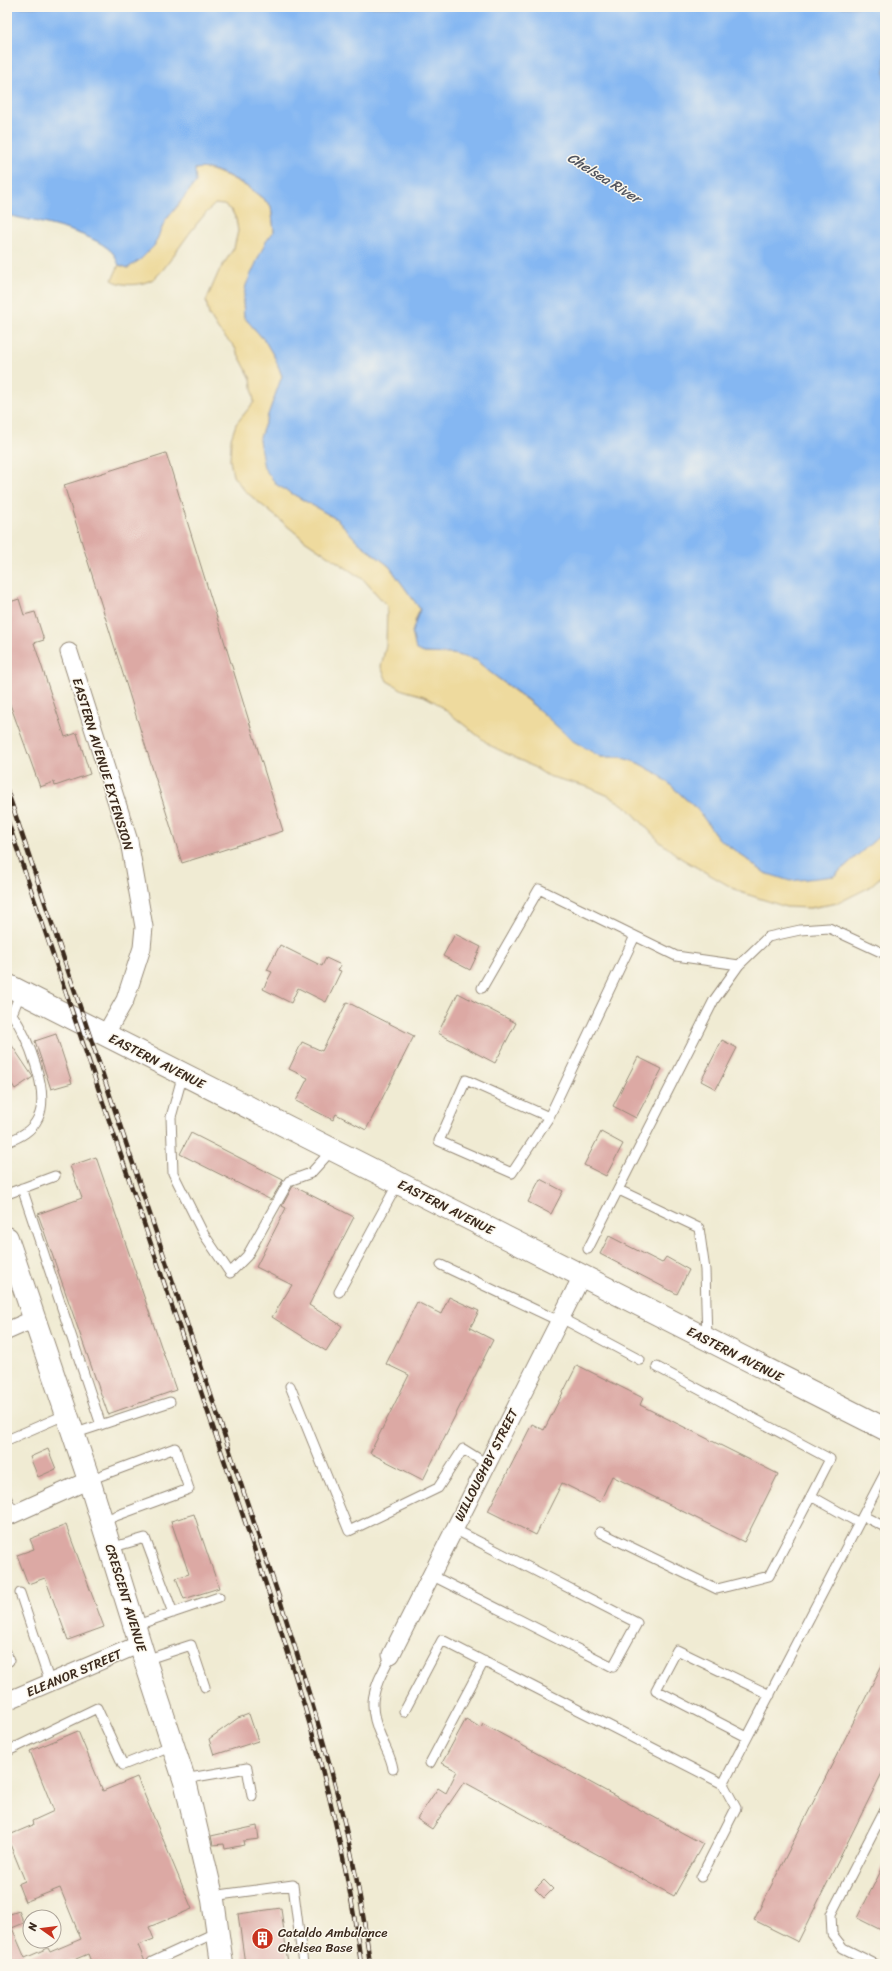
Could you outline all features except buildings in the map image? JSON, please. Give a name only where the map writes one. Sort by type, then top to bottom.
[{"type":"main road","name":"EASTERN AVENUE","points":[[14,989],[885,1429]]},
{"type":"main road","name":"CRESCENT AVENUE","points":[[7,1238],[89,1480],[184,1778],[212,1896],[222,1964]]},
{"type":"street","name":"EASTERN AVENUE EXTENSION","points":[[69,652],[129,841],[144,927],[142,948],[125,1000],[105,1035]]},
{"type":"street","name":"WILLOUGHBY STREET","points":[[391,1655],[582,1276]]},
{"type":"street","points":[[7,1330],[34,1319]]},
{"type":"street","points":[[9,1510],[89,1480]]},
{"type":"street","name":"ELEANOR STREET","points":[[7,1701],[140,1643]]},
{"type":"lane","points":[[482,988],[539,890],[676,956],[739,965]]},
{"type":"lane","points":[[588,1249],[714,1000],[739,965],[768,937],[800,930],[829,928],[885,954]]},
{"type":"lane","points":[[549,1117],[466,1080],[439,1142],[512,1174],[549,1117],[635,936]]},
{"type":"lane","points":[[7,1142],[22,1135],[32,1128],[42,1108],[40,1081],[28,1044],[12,1014],[14,989]]},
{"type":"lane","points":[[183,1074],[171,1117],[173,1173],[203,1233],[230,1273],[247,1256],[289,1181],[311,1173],[332,1150]]},
{"type":"lane","points":[[7,1194],[55,1176]]},
{"type":"lane","points":[[339,1292],[398,1183]]},
{"type":"lane","points":[[22,1188],[101,1425]]},
{"type":"lane","points":[[619,1190],[699,1228],[705,1270],[707,1340]]},
{"type":"lane","points":[[441,1265],[560,1320],[640,1360]]},
{"type":"lane","points":[[600,1532],[717,1589],[769,1576],[830,1459],[657,1367]]},
{"type":"lane","points":[[290,1386],[348,1531],[438,1488],[463,1449],[487,1464]]},
{"type":"lane","points":[[7,1440],[70,1424],[101,1425],[170,1402]]},
{"type":"lane","points":[[89,1480],[175,1448],[189,1489],[102,1520]]},
{"type":"lane","points":[[723,1784],[885,1473]]},
{"type":"lane","points":[[811,1496],[861,1519],[885,1527]]},
{"type":"lane","points":[[431,1575],[613,1668],[637,1624],[454,1529]]},
{"type":"lane","points":[[110,1548],[144,1538],[172,1613]]},
{"type":"lane","points":[[20,1593],[50,1683]]},
{"type":"lane","points":[[140,1643],[172,1613],[219,1596]]},
{"type":"lane","points":[[404,1712],[442,1640],[723,1784],[736,1808],[702,1877]]},
{"type":"lane","points":[[140,1643],[190,1645],[205,1687]]},
{"type":"lane","points":[[747,1737],[656,1690],[678,1650],[770,1695]]},
{"type":"lane","points":[[391,1655],[373,1693],[372,1705],[375,1722],[392,1758],[393,1769]]},
{"type":"lane","points":[[430,1763],[484,1661]]},
{"type":"lane","points":[[8,1751],[96,1708],[123,1765],[173,1745]]},
{"type":"lane","points":[[184,1778],[248,1768],[252,1796]]},
{"type":"lane","points":[[875,1964],[843,1948],[832,1934],[831,1914],[885,1809]]},
{"type":"lane","points":[[212,1896],[293,1885],[303,1964]]},
{"type":"lane","points":[[152,1962],[217,1932]]},
{"type":"sand","points":[[202,168],[230,177],[248,187],[271,206],[274,231],[265,243],[243,301],[244,317],[265,341],[275,358],[282,376],[259,440],[277,485],[338,520],[358,542],[389,566],[420,609],[415,621],[424,653],[453,654],[476,660],[601,757],[621,757],[638,763],[658,774],[698,810],[718,838],[765,873],[812,878],[834,876],[885,831],[885,873],[868,888],[838,903],[810,908],[786,907],[740,892],[682,859],[660,842],[628,808],[609,796],[588,787],[548,776],[532,766],[491,746],[435,702],[424,696],[403,690],[387,681],[381,667],[386,645],[387,606],[364,580],[303,539],[245,491],[233,476],[230,460],[231,439],[236,424],[254,402],[251,379],[234,346],[219,331],[209,315],[206,301],[219,271],[234,248],[238,231],[236,219],[232,211],[224,205],[215,204],[197,224],[163,270],[151,280],[140,284],[122,284],[112,280],[119,265],[128,268],[154,246],[165,221],[180,204],[195,169]]},
{"type":"water","name":"Chelsea River","points":[[7,7],[885,7],[885,831],[834,876],[790,881],[765,873],[718,838],[698,810],[658,774],[638,763],[621,757],[601,757],[573,741],[529,701],[476,660],[453,654],[424,653],[416,650],[412,632],[420,609],[389,566],[358,542],[338,520],[277,485],[264,468],[259,440],[282,376],[275,358],[265,341],[244,317],[243,301],[246,285],[265,243],[274,231],[271,206],[246,186],[225,174],[204,168],[195,169],[196,182],[165,221],[154,246],[141,259],[128,268],[119,265],[112,252],[91,238],[62,228],[7,215]]},
{"type":"railway","points":[[7,790],[280,1600],[308,1690],[334,1780],[345,1825],[355,1871],[370,1964]]},
{"type":"railway","points":[[7,819],[260,1565],[302,1697],[337,1830],[351,1897],[361,1964]]},
{"type":"place","name":"Cataldo Ambulance Chelsea Base","points":[[263,1939]]}]
